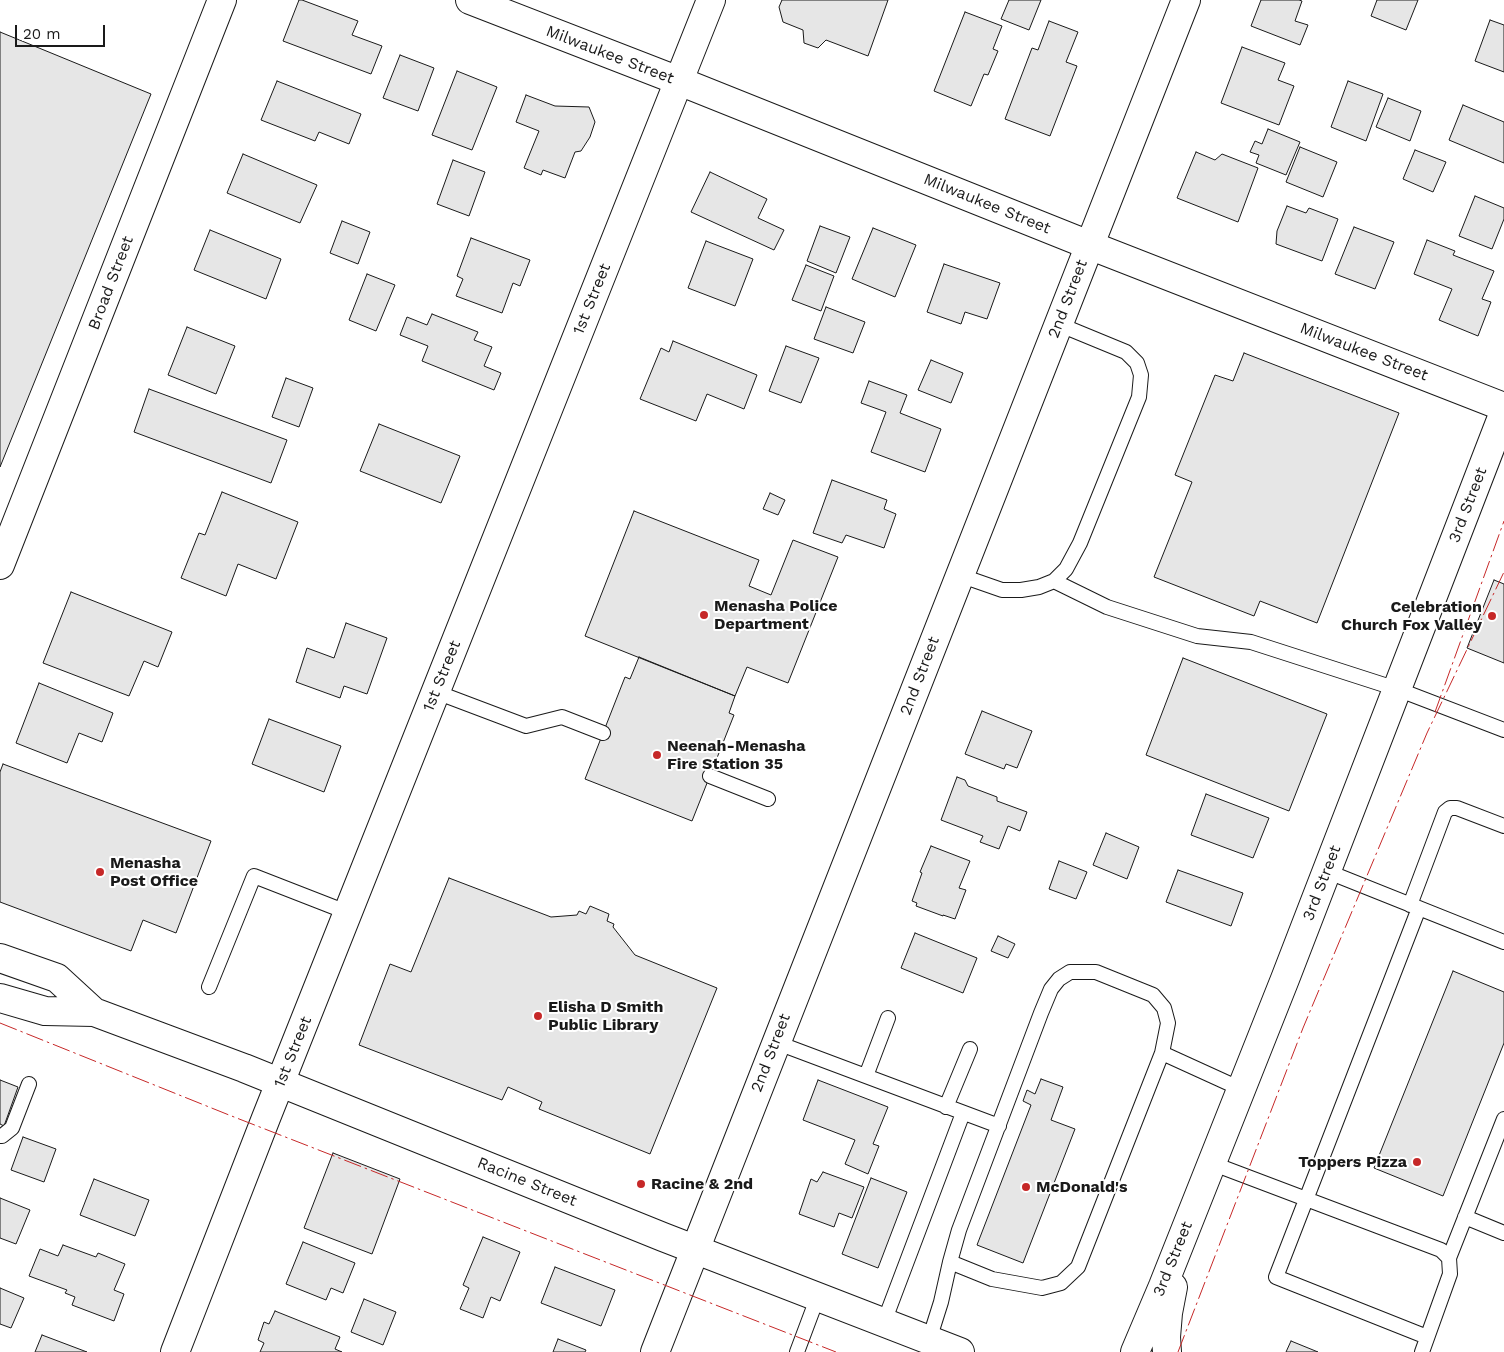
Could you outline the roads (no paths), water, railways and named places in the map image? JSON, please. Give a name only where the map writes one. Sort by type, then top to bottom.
[{"type":"street","name":"Broad Street","points":[[0,565],[222,0]]},
{"type":"street","name":"Milwaukee Street","points":[[470,0],[1504,407]]},
{"type":"street","name":"1st Street","points":[[175,1352],[280,1083],[711,0]]},
{"type":"street","name":"2nd Street","points":[[655,1352],[775,1042],[1186,0]]},
{"type":"street","name":"3rd Street","points":[[1135,1352],[1241,1088],[1504,412]]},
{"type":"street","name":"Racine Street","points":[[0,958],[57,978],[94,1012]]},
{"type":"street","name":"Racine Street","points":[[0,998],[45,1011],[94,1012],[280,1083],[694,1249],[960,1352]]},
{"type":"street","points":[[1167,1352],[1168,1314],[1184,1232]]},
{"type":"lane","points":[[959,575],[1002,590],[1021,590],[1039,587],[1054,581],[1066,569],[1080,543],[1139,397],[1141,375],[1137,364],[1126,352],[1058,324]]},
{"type":"lane","points":[[1054,581],[1107,607],[1197,636],[1251,642],[1397,689],[1504,730]]},
{"type":"lane","points":[[436,692],[526,726],[562,716],[603,733]]},
{"type":"lane","points":[[710,776],[768,799]]},
{"type":"lane","points":[[1428,1337],[1276,1277],[1415,906],[1446,812],[1450,808],[1457,808],[1504,826]]},
{"type":"lane","points":[[1326,871],[1504,942]]},
{"type":"lane","points":[[209,987],[254,876],[349,913]]},
{"type":"lane","points":[[929,1340],[941,1302],[950,1262],[960,1230],[1051,989],[1059,979],[1070,972],[1096,972],[1153,995],[1164,1008],[1168,1023],[1162,1054],[1078,1267],[1060,1283],[1042,1288],[992,1279],[950,1262]]},
{"type":"lane","points":[[866,1076],[888,1018]]},
{"type":"lane","points":[[775,1042],[999,1126]]},
{"type":"lane","points":[[946,1107],[970,1049]]},
{"type":"lane","points":[[1162,1054],[1241,1088]]},
{"type":"lane","points":[[0,1136],[12,1128],[29,1084]]},
{"type":"lane","points":[[884,1322],[963,1113]]},
{"type":"lane","points":[[1422,1352],[1450,1274],[1449,1258],[1504,1119]]},
{"type":"lane","points":[[1211,1163],[1441,1250],[1449,1258]]},
{"type":"lane","points":[[1465,1217],[1504,1233]]},
{"type":"lane","points":[[797,1352],[818,1296]]},
{"type":"place","name":"Menasha Police Department","points":[[704,615]]},
{"type":"place","name":"Celebration Church Fox Valley","points":[[1492,616]]},
{"type":"place","name":"Neenah-Menasha Fire Station 35","points":[[657,755]]},
{"type":"place","name":"Menasha Post Office","points":[[100,872]]},
{"type":"place","name":"Elisha D Smith Public Library","points":[[538,1016]]},
{"type":"place","name":"Toppers Pizza","points":[[1417,1162]]},
{"type":"place","name":"Racine & 2nd","points":[[641,1184]]},
{"type":"place","name":"McDonald's","points":[[1026,1187]]}]
